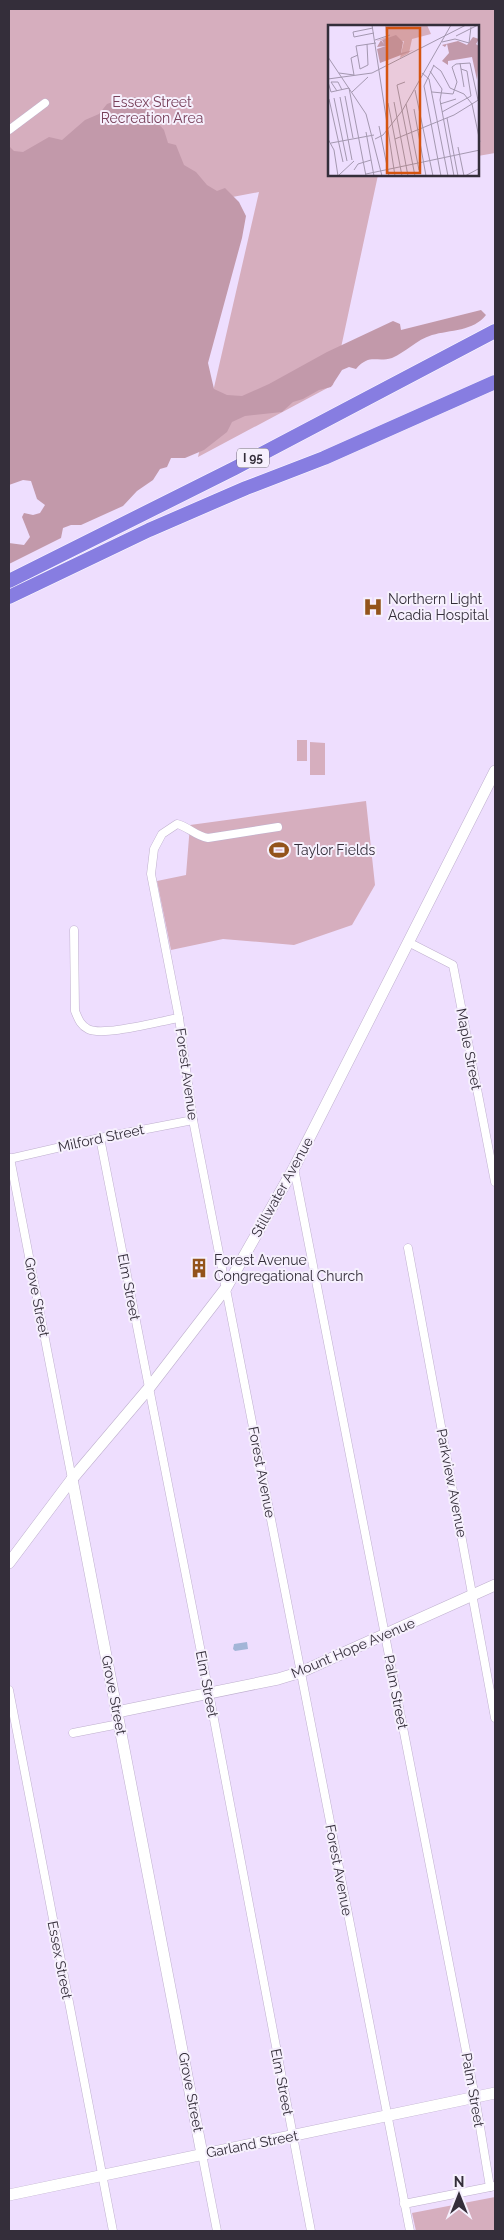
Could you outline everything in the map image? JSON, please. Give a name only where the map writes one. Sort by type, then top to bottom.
[{"type":"highway","name":"I 95","points":[[9,581],[182,495],[495,331]]},
{"type":"highway","name":"I 95","points":[[9,597],[158,526],[246,488],[324,458],[495,382]]},
{"type":"street","points":[[9,130],[45,103]]},
{"type":"street","name":"Stillwater Avenue","points":[[9,1563],[72,1479],[149,1388],[226,1288],[294,1168],[495,771]]},
{"type":"street","name":"Forest Avenue","points":[[278,827],[208,838],[197,836],[186,826],[177,824],[162,834],[154,849],[151,874],[179,1018],[193,1120],[386,2116],[410,2231]]},
{"type":"street","points":[[74,930],[75,1011],[80,1023],[88,1030],[102,1033],[179,1018]]},
{"type":"street","name":"Maple Street","points":[[408,942],[453,965],[495,1182]]},
{"type":"street","name":"Milford Street","points":[[10,1158],[193,1120]]},
{"type":"street","name":"Elm Street","points":[[100,1138],[209,1693],[311,2231]]},
{"type":"street","name":"Grove Street","points":[[10,1158],[217,2231]]},
{"type":"street","name":"Palm Street","points":[[294,1168],[493,2187]]},
{"type":"street","name":"Parkview Avenue","points":[[408,1248],[495,1718]]},
{"type":"street","name":"Mount Hope Avenue","points":[[118,1718],[209,1693],[278,1679],[301,1672],[495,1585]]},
{"type":"street","name":"Essex Street","points":[[9,1690],[113,2231]]},
{"type":"street","points":[[73,1733],[118,1718]]},
{"type":"street","name":"Garland Street","points":[[9,2195],[495,2093]]},
{"type":"street","points":[[404,2204],[493,2187]]},
{"type":"green space","name":"Essex Street Recreation Area","points":[[9,9],[495,9],[495,153],[479,156],[479,25],[328,25],[328,176],[378,176],[333,385],[198,457],[259,192],[75,227],[9,163]]},
{"type":"green space","points":[[297,740],[307,740],[307,761],[297,761]]},
{"type":"green space","points":[[310,742],[325,743],[325,775],[310,775]]},
{"type":"green space","name":"Taylor Fields","points":[[366,801],[375,885],[352,925],[294,945],[223,939],[171,950],[157,881],[186,875],[190,825]]},
{"type":"green space","points":[[495,2197],[495,2231],[416,2231],[412,2213]]},
{"type":"shaded area","points":[[135,97],[164,130],[168,143],[176,145],[184,165],[196,172],[207,185],[217,191],[225,188],[239,202],[246,216],[242,238],[208,363],[214,389],[227,395],[242,396],[269,384],[327,352],[393,321],[400,324],[401,330],[481,310],[486,315],[468,327],[426,337],[392,358],[369,360],[356,369],[349,367],[342,370],[331,387],[319,390],[293,402],[282,412],[245,416],[232,422],[227,432],[204,450],[185,458],[171,458],[167,467],[160,469],[153,480],[137,491],[123,506],[81,525],[71,525],[63,528],[61,538],[9,564],[9,543],[24,545],[30,537],[22,517],[24,513],[33,515],[40,513],[45,505],[37,499],[31,481],[23,480],[9,485],[9,146],[14,151],[23,152],[49,137],[62,140],[85,120],[99,114],[107,104]]},
{"type":"water","points":[[247,1642],[248,1649],[235,1651],[233,1649],[234,1644]]},
{"type":"place","name":"Northern Light Acadia Hospital","points":[[373,607]]},
{"type":"place","name":"Taylor Fields","points":[[279,850]]},
{"type":"place","name":"Forest Avenue Congregational Church","points":[[199,1268]]}]
